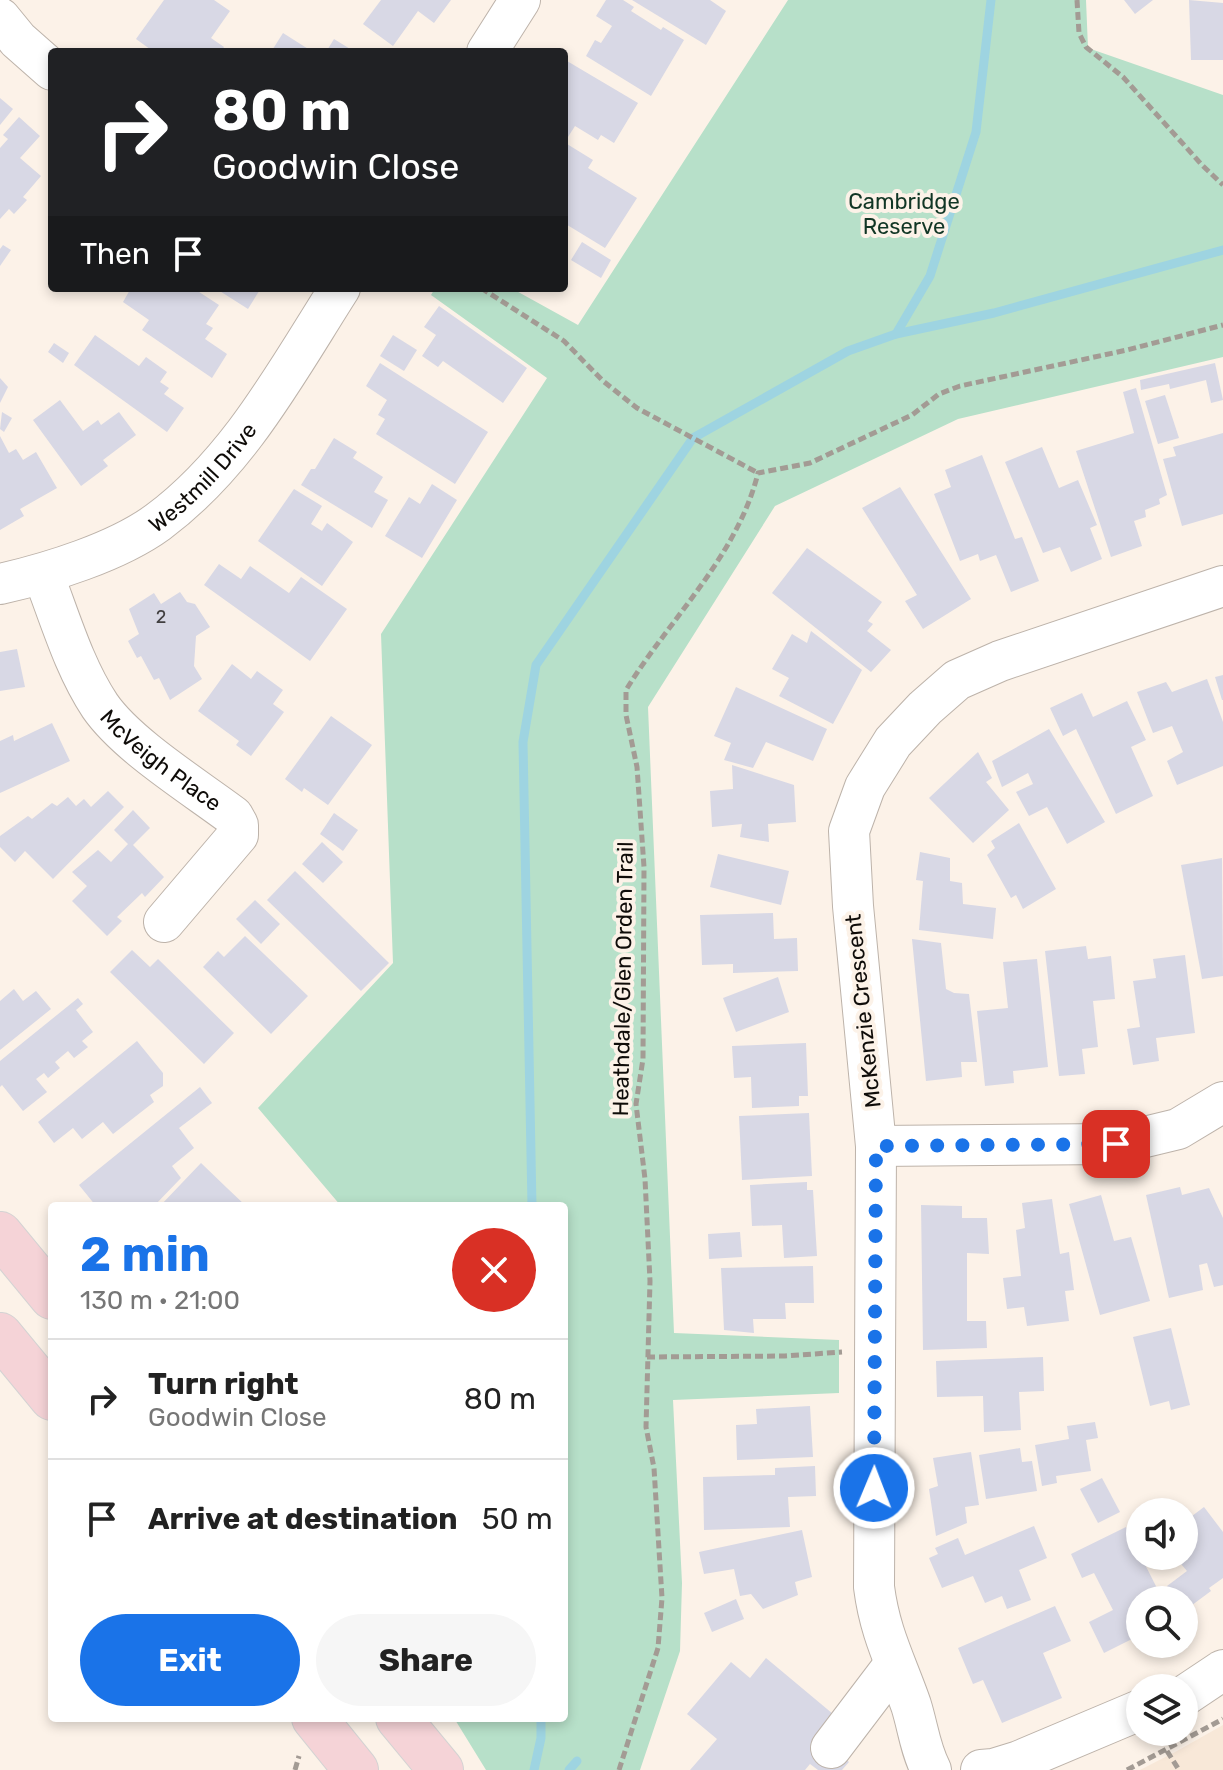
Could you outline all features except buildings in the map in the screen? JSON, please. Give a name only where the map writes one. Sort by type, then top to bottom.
[{"type":"main road","points":[[0,1234],[48,1292]]},
{"type":"main road","points":[[0,1335],[48,1393]]},
{"type":"main road","points":[[317,1722],[356,1770]]},
{"type":"main road","points":[[401,1722],[441,1770]]},
{"type":"street","points":[[490,48],[520,0]]},
{"type":"street","points":[[0,18],[18,40],[48,66]]},
{"type":"street","name":"Westmill Drive","points":[[0,584],[43,574],[126,541],[156,523],[193,493],[229,454],[260,413],[337,292]]},
{"type":"street","name":"McVeigh Place","points":[[43,574],[82,673],[100,706],[123,733],[233,816],[238,825],[238,835],[164,922]]},
{"type":"street","name":"McKenzie Crescent","points":[[931,1770],[911,1705],[883,1635],[874,1587],[876,1146],[853,906],[849,831],[865,787],[893,742],[957,680],[1000,661],[1223,586]]},
{"type":"street","points":[[876,1146],[1116,1144],[1178,1129],[1223,1102]]},
{"type":"street","points":[[819,1762],[894,1665]]},
{"type":"street","name":"McKenzie Crescent","points":[[911,1705],[937,1744],[949,1770]]},
{"type":"street","points":[[981,1770],[1019,1761],[1126,1716]]},
{"type":"street","points":[[1059,1770],[1130,1746]]},
{"type":"path","points":[[1077,0],[1079,33],[1086,47],[1123,77],[1223,185]]},
{"type":"path","points":[[487,292],[564,341],[603,381],[637,408],[758,473],[810,463],[839,451],[912,415],[939,394],[960,386],[1127,350],[1223,325]]},
{"type":"path","name":"Heathdale/Glen Orden Trail","points":[[619,1770],[654,1661],[661,1627],[654,1468],[646,1427],[649,1250],[636,1104],[643,1059],[644,867],[637,767],[626,715],[626,690],[727,547],[754,490],[758,473]]},
{"type":"path","points":[[647,1357],[785,1356],[875,1351]]},
{"type":"path","points":[[1198,1726],[1223,1719]]},
{"type":"path","points":[[1127,1770],[1146,1746]]},
{"type":"path","points":[[1160,1746],[1179,1770]]},
{"type":"shaded area","points":[[1223,1725],[1223,1770],[1140,1770],[1186,1746],[1198,1746],[1198,1739]]},
{"type":"green space","name":"Cambridge Reserve","points":[[788,0],[1086,0],[1088,48],[1223,95],[1223,357],[958,419],[775,506],[648,707],[674,1333],[839,1340],[839,1393],[673,1400],[682,1583],[680,1651],[640,1770],[486,1770],[456,1722],[568,1722],[568,1202],[338,1202],[258,1108],[393,963],[381,634],[547,378],[431,295],[433,292],[518,292],[578,325]]},
{"type":"waterway","points":[[896,334],[930,276],[976,132],[991,0]]},
{"type":"waterway","points":[[532,1202],[523,742],[536,665],[693,438],[848,351],[896,334],[994,313],[1223,250]]},
{"type":"waterway","points":[[534,1770],[541,1722]]},
{"type":"waterway","points":[[569,1770],[577,1761]]},
{"type":"route","points":[[874,1488],[876,1146],[1116,1144]]}]
